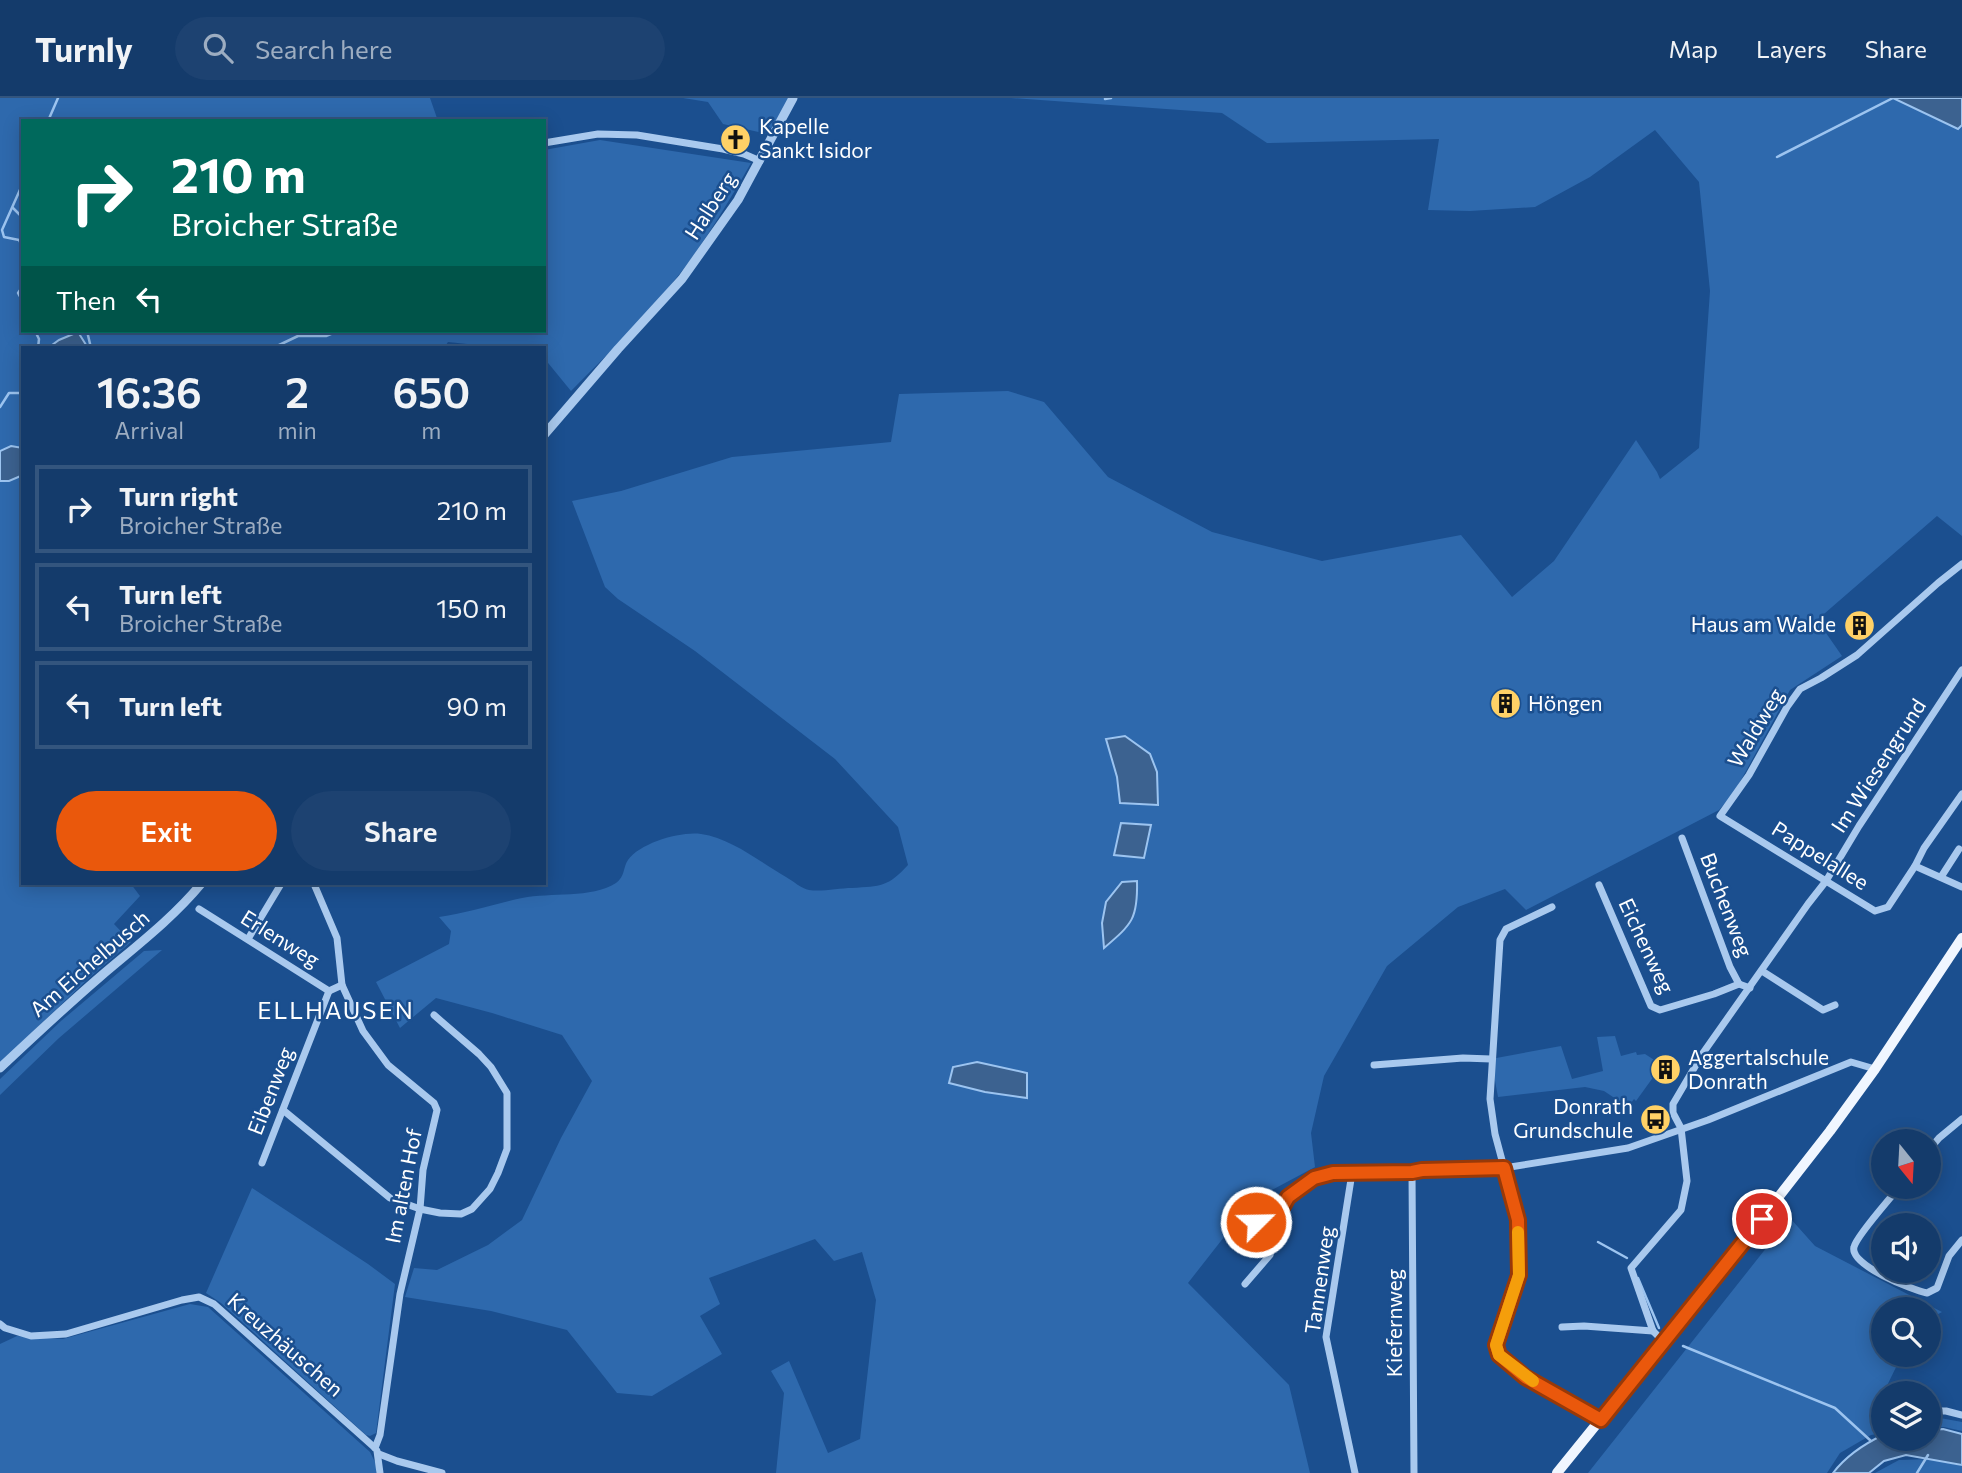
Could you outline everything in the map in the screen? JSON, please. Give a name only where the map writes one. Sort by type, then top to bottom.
[{"type":"main road","points":[[1557,1473],[1830,1131],[1875,1069],[1962,938]]},
{"type":"street","points":[[760,161],[793,98]]},
{"type":"street","name":"Halberg","points":[[546,143],[598,134],[637,135],[723,149],[760,161],[738,200],[682,279],[546,433]]},
{"type":"street","name":"Waldweg","points":[[1720,816],[1749,775],[1800,689],[1857,655],[1962,564]]},
{"type":"street","name":"Im Wiesengrund","points":[[1653,1331],[1631,1268],[1681,1210],[1687,1181],[1681,1128],[1673,1113],[1681,1088],[1826,881],[1962,670]]},
{"type":"street","name":"Pappelallee","points":[[1720,816],[1875,911],[1888,907],[1924,848],[1962,794]]},
{"type":"street","name":"Buchenweg","points":[[1682,838],[1730,967],[1739,984]]},
{"type":"street","points":[[1941,877],[1959,849]]},
{"type":"street","points":[[1915,866],[1962,887]]},
{"type":"street","name":"Am Eichelbusch","points":[[0,1068],[59,1012],[149,936],[200,885]]},
{"type":"street","points":[[248,939],[280,885]]},
{"type":"street","name":"Im alten Hof","points":[[314,885],[337,938],[342,985],[363,1031],[388,1065],[434,1103],[437,1110],[423,1170],[420,1209],[400,1294],[377,1451],[380,1473]]},
{"type":"street","name":"Eichenweg","points":[[1599,885],[1651,1006],[1660,1010],[1739,984]]},
{"type":"street","points":[[1552,907],[1506,929],[1500,940],[1490,1099],[1495,1134],[1518,1220],[1519,1275],[1496,1345],[1499,1355],[1525,1377],[1601,1420]]},
{"type":"street","name":"Erlenweg","points":[[199,909],[329,991],[342,985]]},
{"type":"street","points":[[1762,971],[1823,1010],[1835,1005]]},
{"type":"street","points":[[1739,984],[1750,988]]},
{"type":"street","name":"Eibenweg","points":[[262,1163],[329,991]]},
{"type":"street","points":[[283,1110],[390,1198],[440,1213],[461,1213],[472,1209],[490,1189],[507,1149],[507,1093],[491,1067],[479,1054],[434,1015]]},
{"type":"street","points":[[1374,1065],[1463,1058],[1491,1059]]},
{"type":"street","points":[[1245,1284],[1270,1255],[1270,1229],[1288,1197],[1314,1178],[1333,1173],[1504,1168],[1628,1148],[1708,1120],[1851,1062],[1875,1069]]},
{"type":"street","points":[[1941,1136],[1962,1119]]},
{"type":"street","name":"Kiefernweg","points":[[1412,1172],[1414,1473]]},
{"type":"street","name":"Tannenweg","points":[[1352,1173],[1326,1338],[1355,1473]]},
{"type":"street","points":[[1890,1199],[1854,1247],[1854,1255],[1861,1263],[1914,1290],[1927,1293],[1937,1288],[1950,1256],[1962,1240]]},
{"type":"street","points":[[1256,1222],[1270,1229]]},
{"type":"street","name":"Kreuzhäuschen","points":[[0,1324],[31,1336],[58,1335],[199,1297],[214,1304],[377,1451]]},
{"type":"street","points":[[1562,1327],[1653,1331],[1664,1342]]},
{"type":"street","points":[[1941,1411],[1962,1415]]},
{"type":"street","points":[[377,1451],[397,1461],[442,1473]]},
{"type":"shaded area","points":[[0,98],[430,98],[437,119],[21,119],[21,333],[77,333],[51,346],[21,346],[21,448],[11,446],[0,451]]},
{"type":"shaded area","points":[[683,98],[791,98],[772,135],[723,124],[708,102]]},
{"type":"shaded area","points":[[1011,98],[1893,98],[1958,129],[1962,125],[1962,536],[1937,516],[1817,620],[1842,656],[1790,690],[1734,793],[1719,810],[1526,910],[1505,889],[1458,907],[1387,966],[1324,1076],[1311,1133],[1315,1167],[1253,1200],[1188,1283],[1289,1385],[1310,1473],[776,1473],[784,1393],[771,1371],[789,1361],[828,1453],[860,1439],[876,1300],[862,1252],[834,1261],[815,1239],[709,1278],[720,1304],[700,1316],[722,1354],[652,1396],[617,1393],[567,1330],[491,1311],[405,1297],[414,1268],[437,1270],[488,1245],[522,1220],[592,1081],[562,1035],[492,1013],[436,998],[400,1028],[376,982],[449,944],[451,931],[439,917],[533,896],[583,893],[606,888],[619,881],[628,860],[642,848],[683,834],[701,834],[723,840],[809,890],[877,886],[895,878],[908,865],[898,827],[835,759],[695,651],[618,599],[605,587],[572,501],[621,491],[732,457],[891,442],[899,394],[1008,391],[1044,402],[1108,477],[1212,532],[1322,561],[1461,535],[1512,597],[1554,561],[1636,440],[1660,479],[1699,448],[1710,291],[1699,182],[1655,130],[1590,177],[1535,207],[1470,211],[1428,210],[1439,139],[1267,143],[1222,113]],"holes":[[[1125,736],[1120,803],[1117,777],[1106,740]],[[977,1062],[1027,1073],[1027,1098],[949,1083],[953,1067]]]},
{"type":"shaded area","points":[[1893,98],[1962,98],[1962,125],[1958,129]]},
{"type":"shaded area","points":[[600,140],[751,163],[707,235],[678,276],[639,321],[571,391],[546,360],[546,346],[487,346],[448,342],[445,346],[87,346],[77,333],[546,333],[546,150]]},
{"type":"shaded area","points":[[79,333],[87,346],[51,346]]},
{"type":"shaded area","points":[[11,446],[21,448],[21,476],[9,481],[0,481],[0,451]]},
{"type":"shaded area","points":[[21,476],[21,885],[132,885],[140,896],[114,924],[131,942],[0,1063],[0,481],[9,481]]},
{"type":"shaded area","points":[[1125,736],[1150,754],[1157,772],[1158,805],[1120,803],[1117,777],[1106,739]]},
{"type":"shaded area","points":[[1121,823],[1151,825],[1144,858],[1114,855]]},
{"type":"shaded area","points":[[1137,881],[1136,904],[1131,920],[1104,948],[1102,923],[1106,902],[1122,882]]},
{"type":"shaded area","points":[[162,950],[59,1038],[0,1095],[0,1079],[61,1021],[144,951]]},
{"type":"shaded area","points":[[1615,1036],[1621,1056],[1636,1052],[1637,1055],[1645,1054],[1662,1065],[1636,1101],[1634,1099],[1628,1107],[1604,1091],[1585,1087],[1498,1097],[1491,1059],[1561,1046],[1572,1079],[1603,1071],[1597,1037]]},
{"type":"shaded area","points":[[977,1062],[1027,1073],[1027,1098],[949,1083],[953,1067]]},
{"type":"shaded area","points":[[252,1188],[395,1284],[376,1433],[370,1436],[221,1303],[206,1293]]},
{"type":"shaded area","points":[[1790,1218],[1815,1246],[1871,1275],[1871,1283],[1886,1283],[1913,1297],[1871,1297],[1871,1367],[1896,1367],[1889,1381],[1871,1381],[1871,1435],[1840,1453],[1827,1473],[1588,1473]]},
{"type":"shaded area","points":[[190,1304],[208,1307],[370,1452],[376,1464],[376,1473],[0,1473],[0,1344],[17,1336],[63,1339]]},
{"type":"shaded area","points":[[1941,1418],[1962,1422],[1962,1431],[1941,1427]]},
{"type":"shaded area","points":[[1941,1429],[1962,1434],[1962,1465],[1906,1455],[1884,1461],[1869,1473],[1833,1473],[1871,1441],[1871,1451],[1941,1451]]},
{"type":"shaded area","points":[[1930,1459],[1962,1466],[1962,1473],[1875,1473],[1899,1460]]},
{"type":"waterway","points":[[49,119],[58,98]]},
{"type":"waterway","points":[[1105,99],[1111,98]]},
{"type":"waterway","points":[[1777,157],[1893,98]]},
{"type":"waterway","points":[[21,187],[2,230],[4,237],[19,240],[21,244]]},
{"type":"waterway","points":[[13,208],[21,216]]},
{"type":"waterway","points":[[21,289],[18,293],[21,298]]},
{"type":"waterway","points":[[36,333],[38,346]]},
{"type":"waterway","points":[[87,333],[91,346]]},
{"type":"waterway","points":[[277,346],[298,336],[326,336],[333,333]]},
{"type":"waterway","points":[[0,407],[9,393],[21,393]]},
{"type":"waterway","points":[[1337,1168],[1366,1168]]},
{"type":"waterway","points":[[1376,1168],[1408,1168]]},
{"type":"waterway","points":[[1260,1220],[1268,1224],[1298,1182],[1327,1169]]},
{"type":"waterway","points":[[1598,1242],[1627,1258]]},
{"type":"waterway","points":[[1638,1278],[1659,1328]]},
{"type":"waterway","points":[[1683,1346],[1835,1408],[1871,1441]]},
{"type":"waterway","points":[[1917,1473],[1928,1455]]},
{"type":"slow traffic","points":[[1518,1232],[1519,1275],[1496,1345],[1499,1355],[1533,1381]]},
{"type":"place","name":"Kapelle Sankt Isidor","points":[[736,139]]},
{"type":"place","name":"Haus am Walde","points":[[1859,625]]},
{"type":"place","name":"Höngen","points":[[1505,704]]},
{"type":"place","name":"Aggertalschule Donrath","points":[[1665,1070]]},
{"type":"place","name":"Donrath Grundschule","points":[[1656,1119]]},
{"type":"district","name":"ELLHAUSEN","points":[[336,1011]]},
{"type":"route","points":[[1256,1222],[1270,1229],[1288,1197],[1314,1178],[1333,1173],[1504,1168],[1518,1220],[1519,1275],[1496,1345],[1499,1355],[1542,1388],[1601,1420],[1762,1219]]}]
